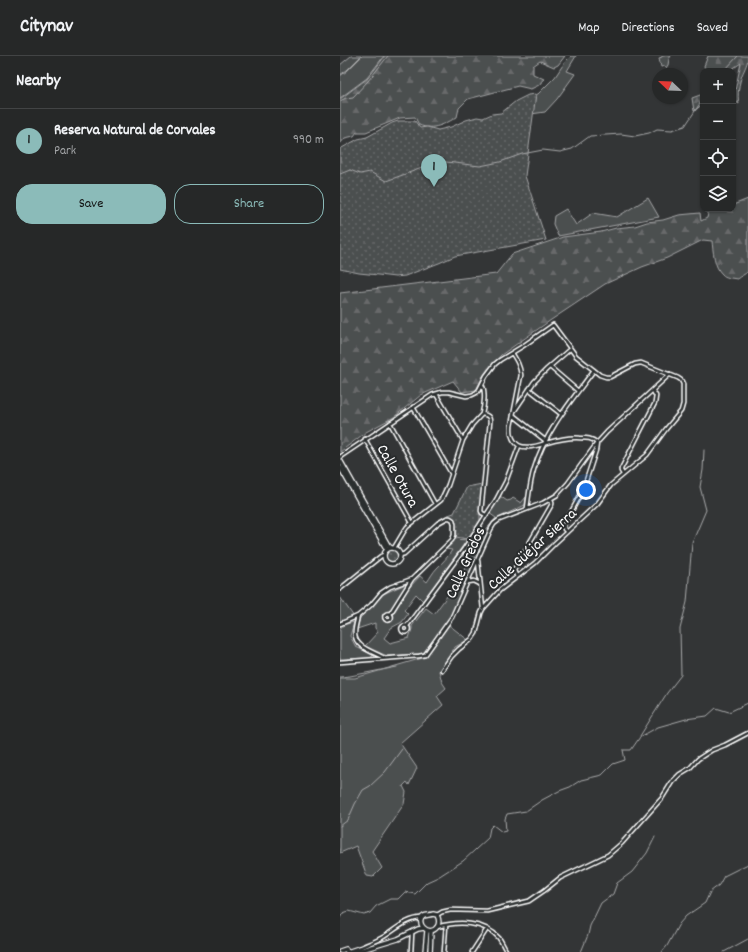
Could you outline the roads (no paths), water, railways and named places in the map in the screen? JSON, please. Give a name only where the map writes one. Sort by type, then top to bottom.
[{"type":"street","points":[[340,456],[429,397],[442,392],[466,396],[472,395],[479,390],[486,376],[495,364],[553,324],[576,356],[600,376],[610,377],[641,363],[670,374]]},
{"type":"street","points":[[514,411],[534,382],[570,349]]},
{"type":"street","points":[[512,353],[518,362],[521,375],[510,432],[515,442],[519,446],[528,448],[545,442],[577,437],[590,438],[597,443],[583,490],[564,525],[564,529],[567,532]]},
{"type":"street","points":[[550,367],[578,391]]},
{"type":"street","points":[[527,508],[534,468],[545,442],[561,414],[594,370]]},
{"type":"street","name":"Calle Gredos","points":[[340,662],[425,655],[452,617],[494,524],[499,520],[551,499],[562,490],[597,443],[670,374]]},
{"type":"street","name":"Calle Güéjar Sierra","points":[[442,670],[452,656],[476,633],[483,609],[500,590],[535,564],[597,504],[611,486],[623,474],[647,455],[681,411],[683,404],[681,380],[670,374]]},
{"type":"street","points":[[340,589],[384,555],[412,522],[441,500],[448,485],[463,440],[472,425],[482,414],[484,407],[484,388],[482,384]]},
{"type":"street","points":[[529,389],[561,414]]},
{"type":"street","points":[[623,474],[621,469],[655,403],[656,396],[653,391]]},
{"type":"street","points":[[436,394],[463,440]]},
{"type":"street","points":[[413,407],[451,474]]},
{"type":"street","points":[[482,414],[487,415],[490,418],[481,511],[486,515]]},
{"type":"street","points":[[513,415],[545,442]]},
{"type":"street","points":[[390,423],[435,504]]},
{"type":"street","name":"Calle Otura","points":[[366,439],[412,522]]},
{"type":"street","points":[[407,626],[464,549],[496,500],[506,481],[519,446]]},
{"type":"street","points":[[340,460],[373,522],[388,545],[398,551],[400,555]]},
{"type":"street","points":[[340,467],[351,483]]},
{"type":"street","points":[[529,499],[532,506]]},
{"type":"street","points":[[517,577],[514,571],[515,568],[552,504],[551,499]]},
{"type":"street","points":[[390,614],[412,579],[452,540],[454,535],[453,520],[447,518],[438,523],[404,554],[400,555]]},
{"type":"street","points":[[384,555],[385,560],[392,564],[395,564],[399,560],[400,555]]},
{"type":"street","points":[[478,560],[483,609]]},
{"type":"street","points":[[340,624],[358,616],[371,605],[381,593],[390,587],[412,579]]},
{"type":"street","points":[[468,583],[474,581],[480,585]]},
{"type":"street","points":[[358,616],[354,632],[356,640],[361,646],[385,658]]},
{"type":"street","points":[[375,659],[377,654]]},
{"type":"street","points":[[355,952],[378,940],[404,923],[417,918],[422,918],[433,914],[437,915],[451,910],[487,911],[529,901],[560,878],[608,855],[622,843],[662,798],[672,782],[680,774],[712,750],[748,733]]},
{"type":"street","points":[[437,915],[441,925],[444,952]]},
{"type":"street","points":[[341,951],[346,949],[347,952],[360,950],[386,943],[412,933],[418,929],[422,918]]},
{"type":"street","points":[[418,929],[427,930],[441,925],[459,923],[480,925],[500,939],[507,952]]},
{"type":"street","points":[[421,924],[427,930],[430,952]]},
{"type":"street","points":[[472,952],[487,929]]},
{"type":"street","points":[[425,952],[427,930]]},
{"type":"street","points":[[411,952],[412,933]]},
{"type":"waterway","points":[[340,101],[353,97],[388,56]]},
{"type":"waterway","points":[[727,68],[738,56]]},
{"type":"waterway","points":[[340,174],[350,170],[360,174],[370,172],[386,181],[436,163],[446,162],[480,166],[500,162],[522,154],[543,150],[560,152],[572,149],[590,136],[621,134],[635,136],[649,133],[657,129],[672,130],[685,126],[700,104]]},
{"type":"waterway","points":[[640,736],[667,693],[681,675],[680,629],[687,602],[692,543],[706,510],[700,487],[704,450]]},
{"type":"waterway","points":[[340,677],[397,667]]},
{"type":"waterway","points":[[340,918],[343,913],[349,911],[364,915],[370,913],[376,906],[390,899],[398,899],[405,892],[415,894],[427,882],[438,877],[463,861],[488,838],[490,828],[493,825],[502,832],[506,831],[505,819],[507,814],[526,811],[542,800],[570,787],[581,780],[602,775],[613,764],[625,760],[623,750],[631,750],[640,737],[658,727],[686,719],[707,716],[716,708],[729,712],[748,703]]},
{"type":"waterway","points":[[340,826],[348,820],[363,790],[370,786],[385,772],[402,749]]},
{"type":"waterway","points":[[581,952],[590,926],[601,903],[613,894],[617,883],[632,872],[647,853],[655,837]]},
{"type":"waterway","points":[[662,952],[679,924],[686,916],[705,903],[710,892],[719,885],[724,876],[748,864]]},
{"type":"waterway","points":[[724,952],[748,939]]},
{"type":"place","name":"Reserva Natural de Corvales","points":[[434,187]]}]
